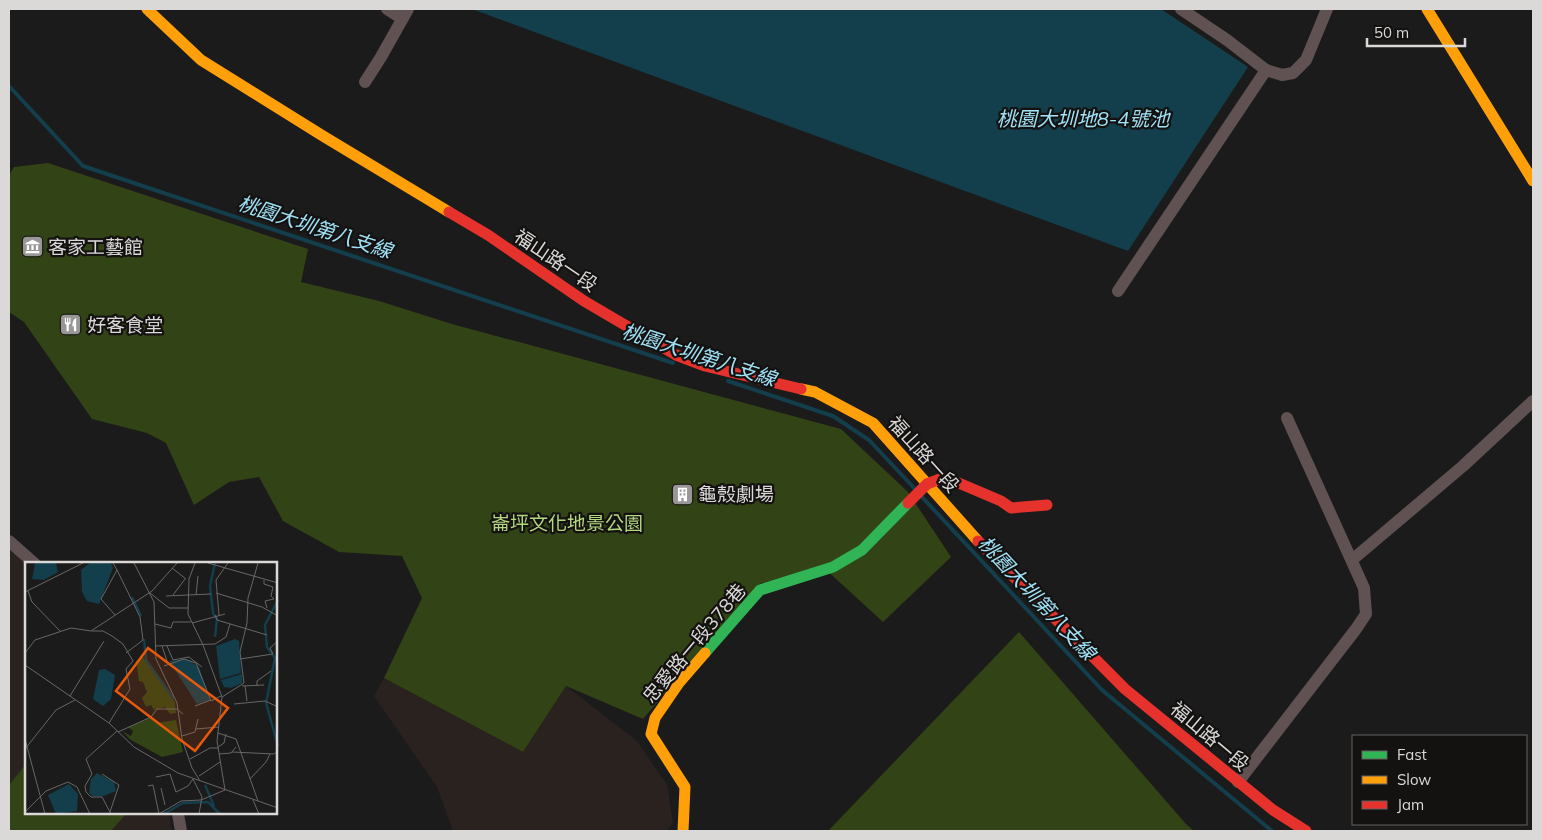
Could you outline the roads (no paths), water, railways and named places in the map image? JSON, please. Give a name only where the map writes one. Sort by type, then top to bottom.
[{"type":"street","name":"福山路一段","points":[[147,9],[201,60],[488,235],[584,301],[676,355],[705,366],[815,392],[873,423],[922,490],[971,534],[1125,689],[1273,810],[1306,831]]},
{"type":"street","points":[[364,82],[381,57],[404,14],[387,9]]},
{"type":"street","points":[[1181,9],[1228,40],[1266,70],[1282,75],[1292,72],[1306,60],[1327,9]]},
{"type":"street","points":[[1427,9],[1533,182]]},
{"type":"street","points":[[1118,291],[1266,70]]},
{"type":"street","points":[[1352,560],[1463,466],[1533,401]]},
{"type":"street","points":[[1238,782],[1366,614],[1364,588],[1287,418]]},
{"type":"street","points":[[922,490],[940,479],[954,481],[1001,500],[1011,508],[1047,504]]},
{"type":"street","name":"忠愛路一段378巷","points":[[683,831],[685,786],[651,734],[655,718],[674,690],[760,590],[833,567],[862,550],[922,490]]},
{"type":"street","points":[[9,541],[33,562]]},
{"type":"street","points":[[178,815],[181,831]]},
{"type":"water","name":"桃園大圳地8-4號池","points":[[472,9],[1161,9],[1248,67],[1128,251]]},
{"type":"waterway","name":"桃園大圳第八支線","points":[[9,86],[83,166],[673,363]]},
{"type":"waterway","name":"桃園大圳第八支線","points":[[728,381],[833,416],[869,440],[916,490]]},
{"type":"waterway","name":"桃園大圳第八支線","points":[[922,497],[1102,690],[1272,831]]},
{"type":"place","name":"客家工藝館","points":[[32,247]]},
{"type":"place","name":"好客食堂","points":[[71,325]]},
{"type":"place","name":"龜殼劇場","points":[[682,494]]},
{"type":"park label","name":"崙坪文化地景公園","points":[[567,523]]}]
